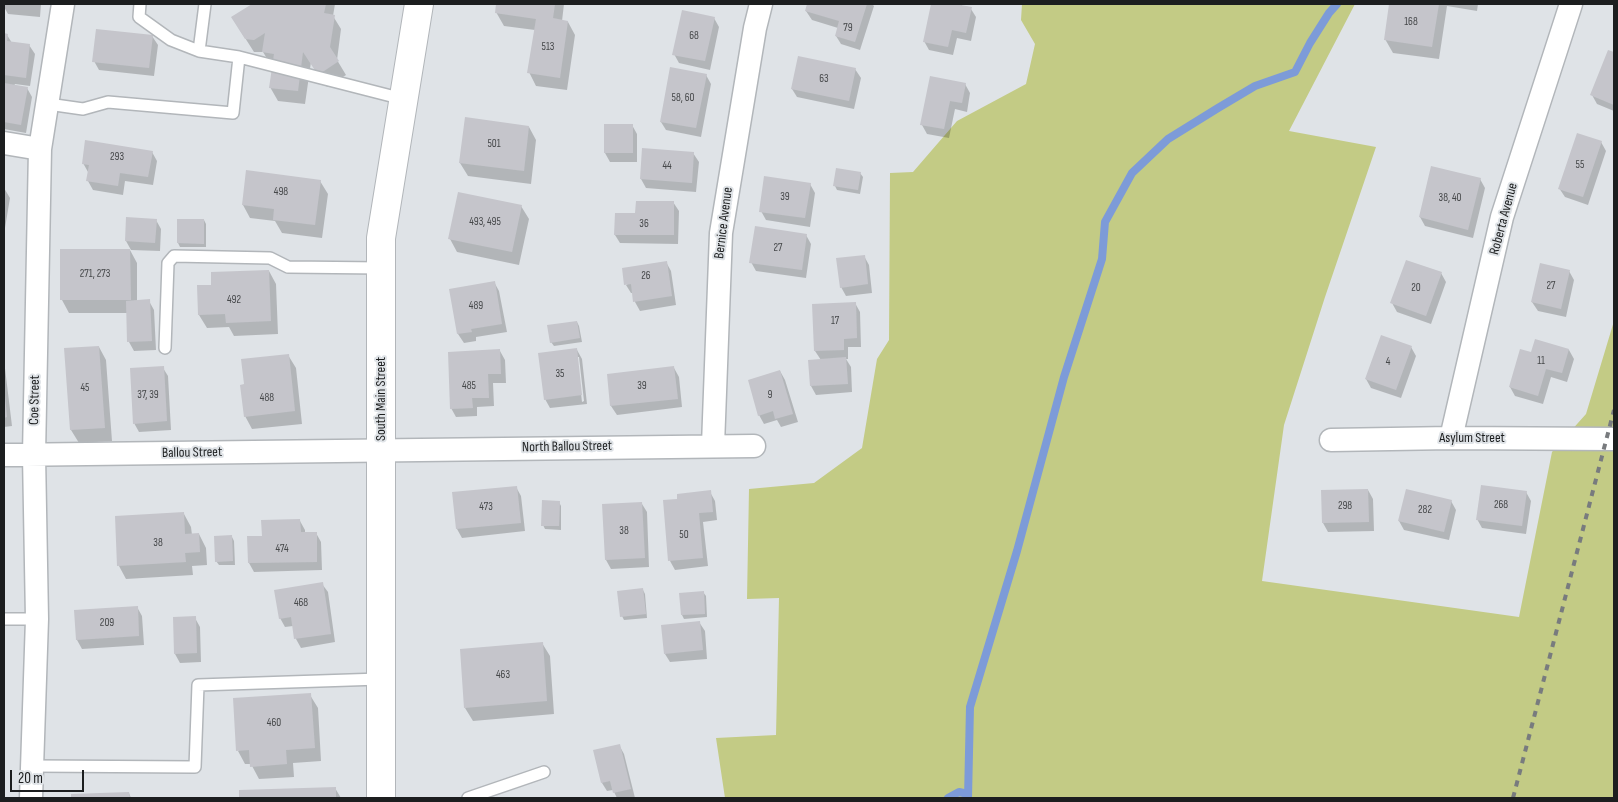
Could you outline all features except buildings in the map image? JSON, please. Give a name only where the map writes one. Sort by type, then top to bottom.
[{"type":"main road","name":"South Main Street","points":[[381,798],[381,238],[419,4]]},
{"type":"street","name":"Coe Street","points":[[31,798],[37,619],[34,455],[40,150],[63,4]]},
{"type":"street","name":"Bernice Avenue","points":[[713,445],[721,233],[755,28],[761,4]]},
{"type":"street","name":"Roberta Avenue","points":[[1451,438],[1502,217],[1571,4]]},
{"type":"street","points":[[4,143],[40,150]]},
{"type":"street","name":"Asylum Street","points":[[1331,440],[1451,438],[1614,439]]},
{"type":"street","name":"North Ballou Street","points":[[381,450],[754,446]]},
{"type":"street","name":"Ballou Street","points":[[4,455],[381,450]]},
{"type":"lane","points":[[140,4],[139,17],[171,40],[199,51],[239,57],[403,99]]},
{"type":"lane","points":[[199,51],[205,4]]},
{"type":"lane","points":[[48,104],[83,109],[108,102],[233,114],[239,57]]},
{"type":"lane","points":[[165,348],[168,263],[174,256],[270,258],[288,267],[381,268]]},
{"type":"lane","points":[[4,619],[37,619]]},
{"type":"lane","points":[[33,766],[195,767],[198,685],[380,680]]},
{"type":"lane","points":[[468,798],[544,772]]},
{"type":"green space","points":[[1022,4],[1355,4],[1289,131],[1376,147],[1284,425],[1262,581],[1519,617],[1552,452],[1586,414],[1614,321],[1614,798],[725,798],[716,738],[776,735],[779,598],[747,599],[749,489],[814,483],[862,448],[877,359],[889,340],[890,173],[913,172],[957,121],[1026,84],[1035,44],[1021,20]]},
{"type":"waterway","points":[[968,798],[970,707],[1017,551],[1064,377],[1102,259],[1105,222],[1132,173],[1168,139],[1255,86],[1295,72],[1310,43],[1337,4]]},
{"type":"waterway","points":[[948,798],[959,792],[968,794]]},
{"type":"railway","points":[[1513,798],[1614,410]]}]
